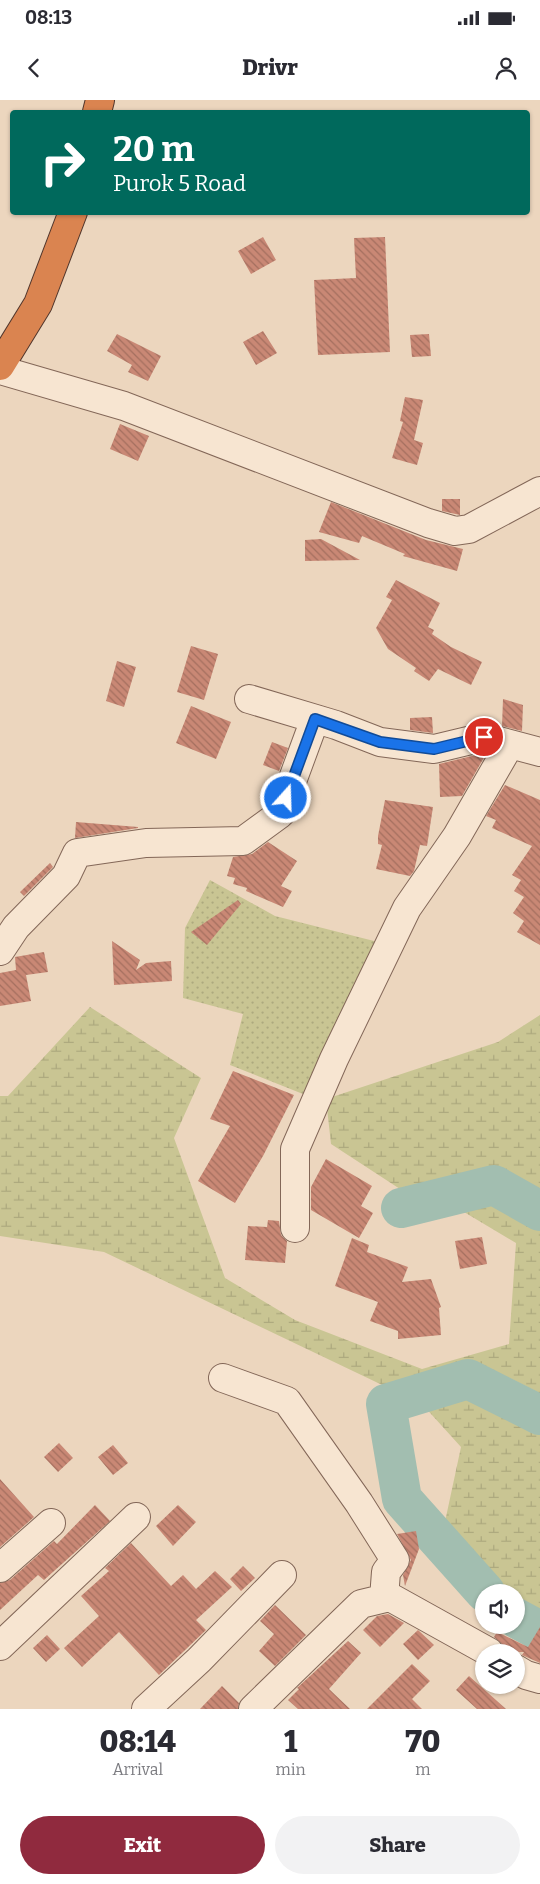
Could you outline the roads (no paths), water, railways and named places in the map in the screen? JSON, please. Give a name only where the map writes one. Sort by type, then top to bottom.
[{"type":"highway","points":[[0,366],[38,304],[73,215]]},
{"type":"street","points":[[0,370],[124,406],[428,524],[455,530],[469,529],[540,490]]},
{"type":"street","points":[[249,699],[315,719],[380,742],[434,749],[484,737],[540,752]]},
{"type":"street","points":[[0,951],[16,927],[66,876],[77,853],[146,843],[243,841],[280,814],[315,719]]},
{"type":"street","points":[[295,1228],[295,1149],[334,1058],[407,908],[458,836],[510,744]]},
{"type":"street","points":[[223,1378],[287,1401],[359,1503],[395,1560],[386,1572],[384,1598]]},
{"type":"street","points":[[0,1646],[136,1518]]},
{"type":"street","points":[[0,1568],[51,1523]]},
{"type":"street","points":[[146,1709],[199,1660],[282,1575]]},
{"type":"street","points":[[253,1709],[361,1604],[390,1597],[475,1644]]},
{"type":"street","points":[[525,1673],[540,1679]]},
{"type":"waterway","points":[[401,1208],[494,1185],[540,1211]]},
{"type":"waterway","points":[[478,1584],[402,1499],[386,1404],[468,1379],[540,1415]]},
{"type":"waterway","points":[[525,1623],[540,1631]]}]
